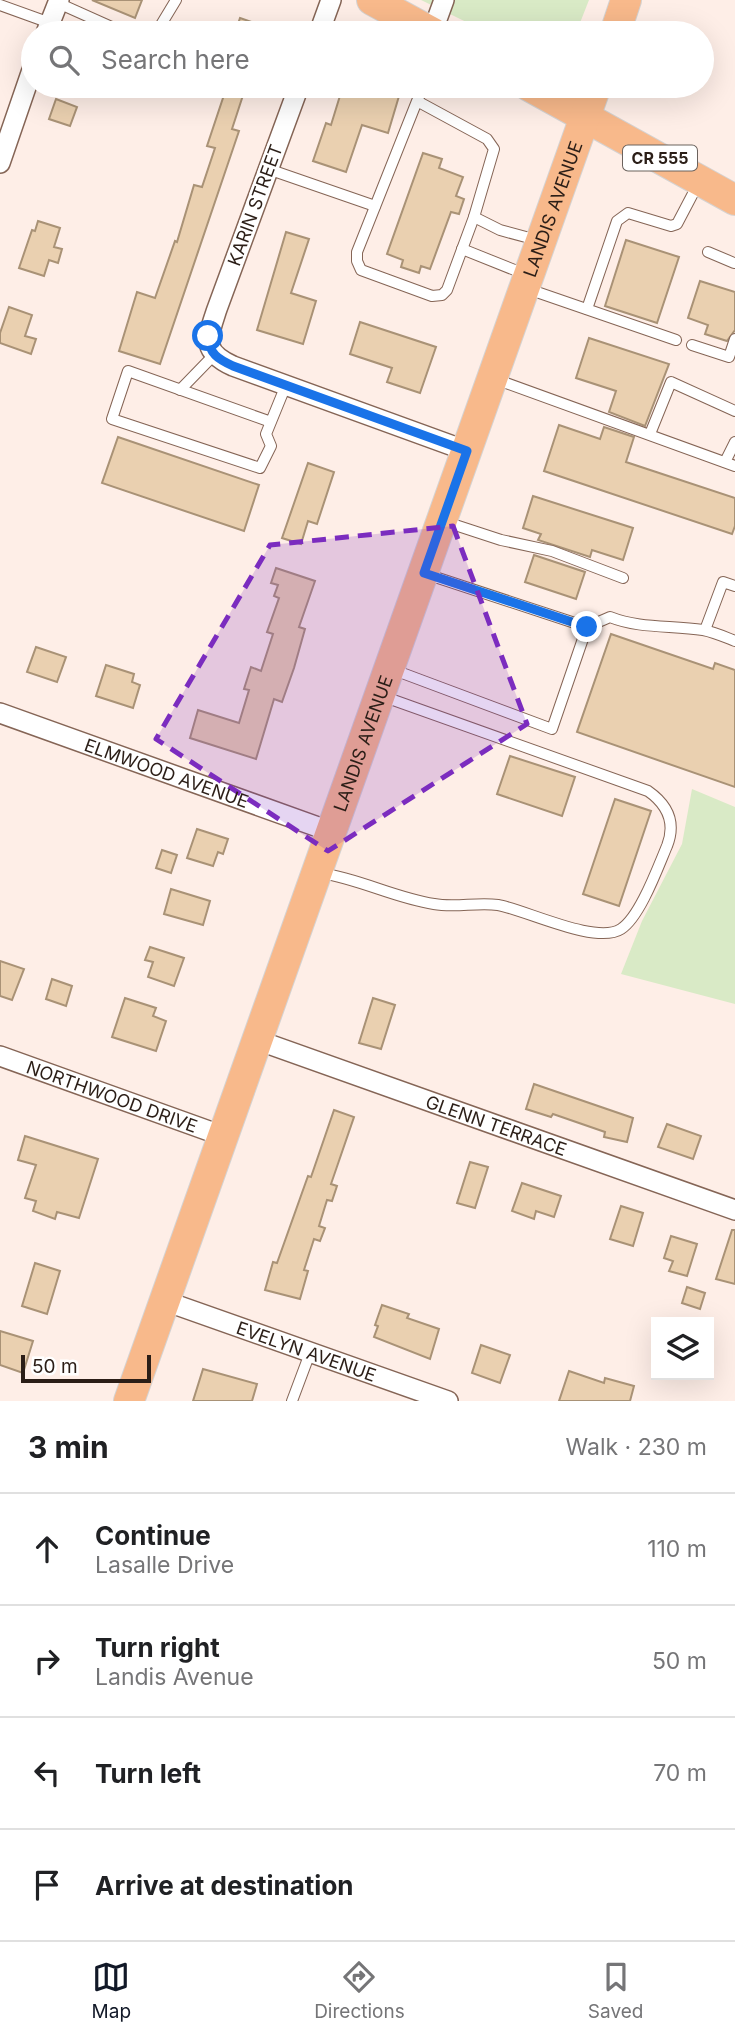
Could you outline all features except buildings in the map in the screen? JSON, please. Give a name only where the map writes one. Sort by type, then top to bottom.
[{"type":"main road","points":[[372,0],[410,21]]},
{"type":"main road","points":[[619,21],[626,0]]},
{"type":"main road","points":[[551,98],[585,117]]},
{"type":"main road","name":"LANDIS AVENUE","points":[[129,1401],[592,98]]},
{"type":"main road","name":"CR 555","points":[[585,117],[735,200]]},
{"type":"street","points":[[323,21],[331,0]]},
{"type":"street","points":[[436,21],[444,0]]},
{"type":"street","points":[[51,21],[58,1]]},
{"type":"street","points":[[0,163],[22,98]]},
{"type":"street","name":"KARIN STREET","points":[[214,355],[208,336],[295,98]]},
{"type":"street","points":[[214,355],[233,366],[467,451]]},
{"type":"street","name":"ELMWOOD AVENUE","points":[[0,713],[331,832]]},
{"type":"street","name":"GLENN TERRACE","points":[[257,1040],[735,1210]]},
{"type":"street","name":"NORTHWOOD DRIVE","points":[[0,1056],[223,1136]]},
{"type":"street","name":"EVELYN AVENUE","points":[[164,1301],[449,1401]]},
{"type":"lane","points":[[163,21],[176,0]]},
{"type":"lane","points":[[58,1],[100,21]]},
{"type":"lane","points":[[0,5],[33,21]]},
{"type":"lane","points":[[417,101],[492,142],[494,156],[447,290],[442,295],[432,296],[361,270],[357,261],[357,251],[417,101],[418,98]]},
{"type":"lane","points":[[268,169],[375,206]]},
{"type":"lane","points":[[587,309],[617,221],[628,213],[671,226],[677,224],[700,181]]},
{"type":"lane","points":[[474,217],[500,230],[541,241]]},
{"type":"lane","points":[[462,249],[587,309],[676,340]]},
{"type":"lane","points":[[708,252],[735,262]]},
{"type":"lane","points":[[692,345],[729,357],[735,339]]},
{"type":"lane","points":[[180,390],[214,355]]},
{"type":"lane","points":[[271,422],[128,371],[112,419],[260,468],[271,446],[266,434],[271,422],[286,385]]},
{"type":"lane","points":[[493,378],[730,464],[735,442]]},
{"type":"lane","points":[[650,434],[671,382],[735,411]]},
{"type":"lane","points":[[442,521],[501,540],[552,551],[623,579]]},
{"type":"lane","points":[[424,573],[587,627],[610,617],[622,622],[655,627],[705,630],[735,641]]},
{"type":"lane","points":[[705,630],[723,582],[735,586]]},
{"type":"lane","points":[[385,682],[552,729],[587,627]]},
{"type":"lane","points":[[317,872],[349,877],[434,904],[496,905],[586,932],[604,933],[621,929],[637,910],[669,841],[671,825],[667,809],[659,799],[648,792],[385,682]]},
{"type":"lane","points":[[292,1401],[310,1353]]},
{"type":"highlighted area","points":[[453,526],[527,724],[328,851],[156,739],[270,545]]},
{"type":"green space","points":[[421,0],[589,0],[581,21],[464,21]]},
{"type":"green space","points":[[692,789],[735,807],[735,1004],[621,974],[642,921],[682,844]]},
{"type":"route","points":[[208,336],[214,355],[233,366],[467,451],[424,573],[587,627]]}]
